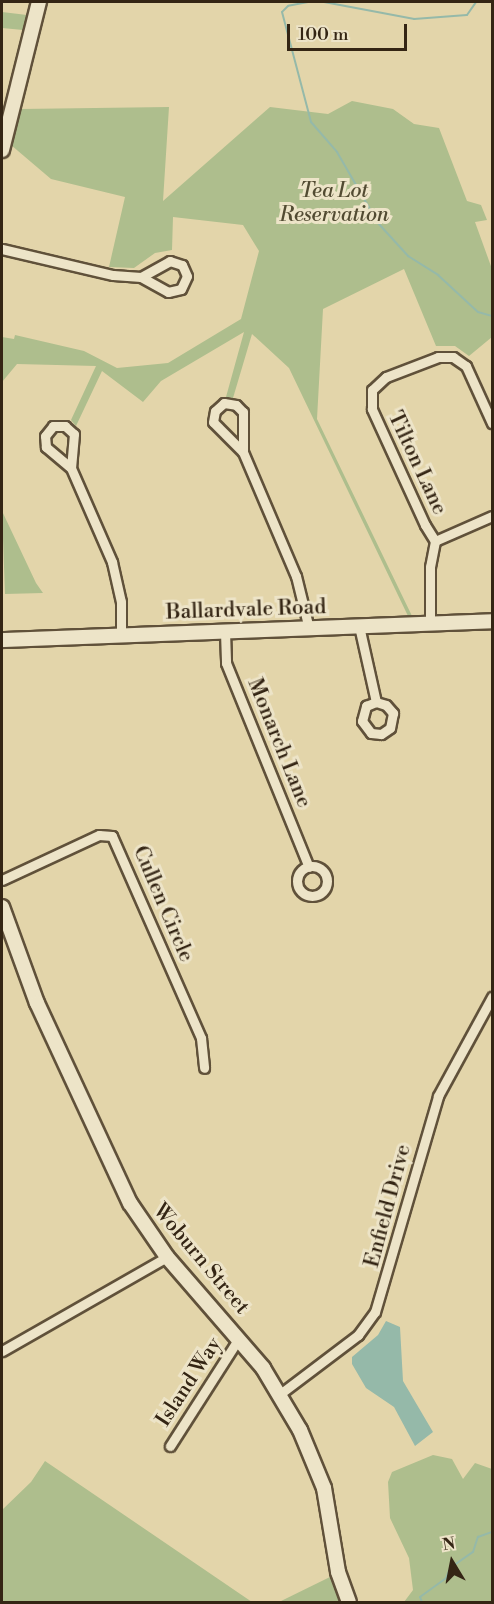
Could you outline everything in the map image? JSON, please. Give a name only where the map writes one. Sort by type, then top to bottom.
[{"type":"street","points":[[2,150],[39,2]]},
{"type":"street","points":[[2,249],[113,275],[141,277],[172,292],[183,287],[187,276],[182,265],[170,261],[141,277]]},
{"type":"street","name":"Tilton Lane","points":[[430,624],[430,567],[435,541],[425,525],[372,409],[372,390],[386,376],[438,357],[453,357],[466,366],[492,423]]},
{"type":"street","points":[[243,452],[243,412],[236,405],[224,403],[215,411],[213,422],[243,452],[296,576],[309,628]]},
{"type":"street","points":[[71,468],[74,434],[65,426],[53,426],[45,436],[46,447],[71,468],[112,562],[121,602],[121,635]]},
{"type":"street","name":"Tilton Lane","points":[[435,541],[492,516]]},
{"type":"street","name":"Ballardvale Road","points":[[2,640],[492,621]]},
{"type":"street","points":[[359,626],[376,702]]},
{"type":"street","name":"Monarch Lane","points":[[225,632],[226,663],[309,867]]},
{"type":"street","name":"Cullen Circle","points":[[2,880],[93,837],[105,833],[112,836],[201,1038],[204,1068]]},
{"type":"street","name":"Woburn Street","points":[[2,907],[38,1003],[109,1162],[135,1212],[167,1257],[239,1338],[280,1394],[322,1481],[338,1572],[349,1602]]},
{"type":"street","name":"Enfield Drive","points":[[280,1394],[358,1335],[375,1312],[436,1101],[490,1009],[492,997]]},
{"type":"street","points":[[2,1351],[167,1257]]},
{"type":"street","name":"Island Way","points":[[170,1446],[239,1338]]},
{"type":"green space","points":[[2,12],[27,15],[23,30],[2,28]]},
{"type":"green space","name":"Tea Lot Reservation","points":[[352,101],[393,109],[414,124],[439,128],[467,201],[481,205],[487,220],[475,222],[492,269],[492,337],[469,356],[455,346],[436,346],[404,269],[323,309],[317,419],[412,616],[408,616],[289,368],[252,334],[233,398],[226,397],[244,332],[161,381],[143,402],[102,371],[76,426],[71,420],[96,366],[17,364],[2,382],[2,337],[14,339],[15,335],[84,351],[117,368],[168,363],[241,319],[259,251],[243,225],[173,217],[172,250],[155,253],[134,268],[109,267],[125,197],[51,179],[11,145],[20,109],[169,107],[163,201],[270,107],[328,114]]},
{"type":"green space","points":[[2,511],[36,583],[43,593],[5,594]]},
{"type":"green space","points":[[433,1455],[452,1459],[463,1479],[475,1463],[492,1469],[492,1602],[404,1602],[413,1590],[409,1558],[390,1518],[388,1482],[392,1472]]},
{"type":"green space","points":[[45,1461],[252,1602],[2,1602],[2,1510],[31,1482]]},
{"type":"green space","points":[[332,1576],[342,1602],[279,1602]]},
{"type":"shaded area","points":[[386,1321],[400,1327],[403,1381],[433,1432],[415,1446],[394,1407],[366,1388],[352,1364],[352,1357],[378,1335]]},
{"type":"waterway","points":[[308,2],[288,6],[282,12],[311,122],[337,152],[378,223],[408,256],[438,275],[478,312],[492,316]]},
{"type":"waterway","points":[[324,2],[414,19],[467,15],[476,2]]},
{"type":"waterway","points":[[422,1602],[420,1597],[446,1578],[450,1568],[473,1552],[478,1537],[492,1532]]}]
